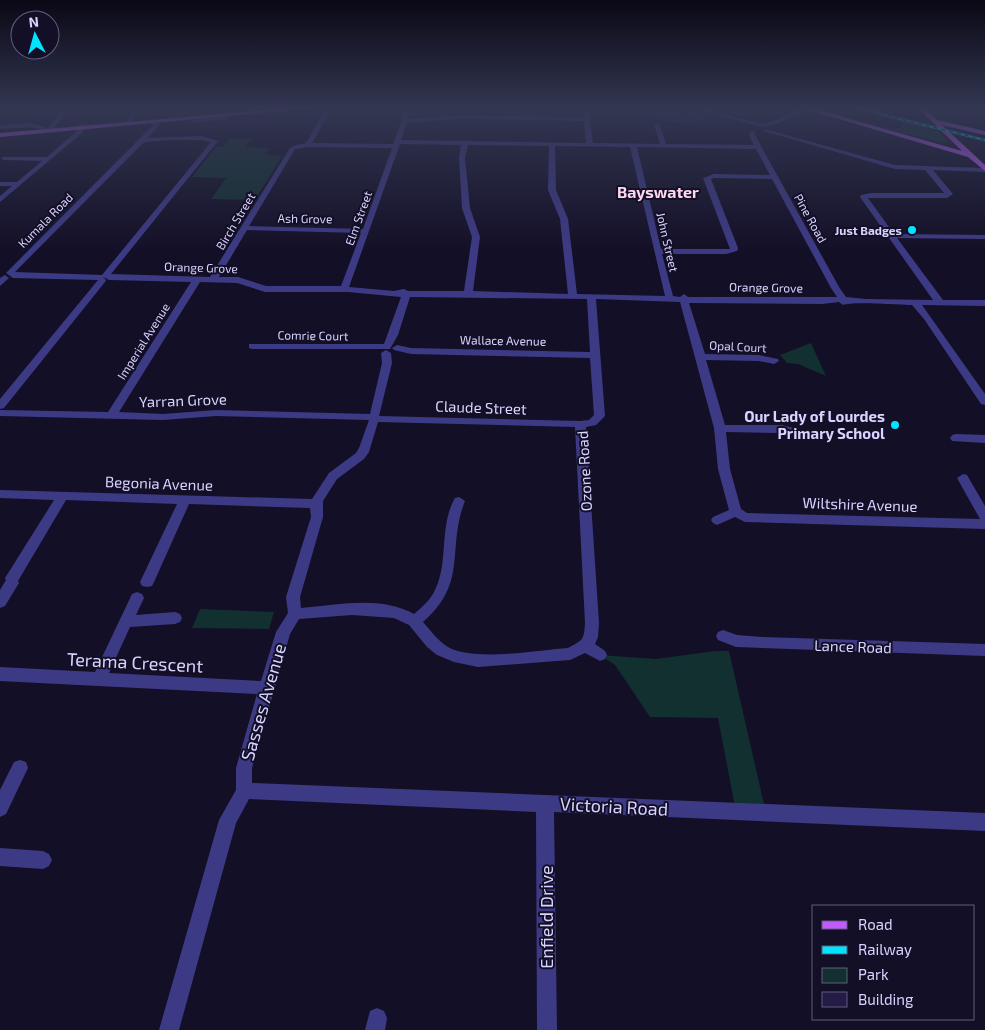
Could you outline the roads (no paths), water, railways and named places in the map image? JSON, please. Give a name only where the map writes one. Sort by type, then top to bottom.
[{"type":"main road","points":[[971,156],[985,170]]},
{"type":"street","points":[[0,200],[51,156]]},
{"type":"street","name":"Kumala Road","points":[[5,276],[126,156]]},
{"type":"street","points":[[0,406],[203,156]]},
{"type":"street","name":"Birch Street","points":[[213,279],[288,156]]},
{"type":"street","name":"Elm Street","points":[[346,289],[393,156]]},
{"type":"street","points":[[462,156],[466,208],[476,237],[468,293]]},
{"type":"street","points":[[552,156],[552,190],[564,219],[570,284],[568,295]]},
{"type":"street","name":"John Street","points":[[635,156],[668,296]]},
{"type":"street","name":"Pine Road","points":[[763,156],[842,300]]},
{"type":"street","points":[[858,156],[895,167],[928,170],[985,170]]},
{"type":"street","points":[[4,158],[48,159]]},
{"type":"street","points":[[928,170],[949,194],[944,196],[870,194],[864,197],[931,292],[943,304]]},
{"type":"street","points":[[658,251],[733,251],[734,248],[707,178],[714,176],[774,177]]},
{"type":"street","points":[[0,184],[18,184]]},
{"type":"street","name":"Ash Grove","points":[[244,228],[366,231]]},
{"type":"street","points":[[892,236],[985,238]]},
{"type":"street","name":"Orange Grove","points":[[5,276],[238,280],[265,289],[346,289],[381,291],[403,296],[428,292],[533,296],[668,296],[686,302],[710,299],[985,304]]},
{"type":"street","name":"Imperial Avenue","points":[[110,416],[197,279]]},
{"type":"street","points":[[403,296],[365,449],[355,460],[333,476],[316,504],[317,517],[293,597],[295,614],[380,610],[403,614],[414,622],[433,645],[440,650],[463,659],[484,661],[560,655],[576,652],[586,646],[600,655]]},
{"type":"street","name":"Ozone Road","points":[[586,646],[591,637],[592,623],[580,424],[592,423],[600,416],[590,296]]},
{"type":"street","points":[[686,302],[720,428],[724,469],[736,512],[717,520]]},
{"type":"street","points":[[918,303],[985,402]]},
{"type":"street","name":"Comrie Court","points":[[252,346],[372,348],[390,351]]},
{"type":"street","name":"Wallace Avenue","points":[[390,351],[594,355]]},
{"type":"street","name":"Opal Court","points":[[700,357],[760,358],[774,361]]},
{"type":"street","name":"Yarran Grove","points":[[0,413],[168,417],[216,413],[374,418]]},
{"type":"street","name":"Claude Street","points":[[374,418],[580,424]]},
{"type":"street","points":[[720,428],[782,429],[797,433]]},
{"type":"street","points":[[956,438],[985,439]]},
{"type":"street","points":[[963,478],[985,517]]},
{"type":"street","name":"Begonia Avenue","points":[[0,494],[316,504]]},
{"type":"street","points":[[1,597],[63,496]]},
{"type":"street","points":[[147,582],[186,500]]},
{"type":"street","points":[[414,622],[436,601],[443,588],[452,514],[458,501]]},
{"type":"street","name":"Wiltshire Avenue","points":[[736,512],[745,517],[985,524]]},
{"type":"street","points":[[99,679],[137,598]]},
{"type":"street","name":"Sasses Avenue","points":[[244,791],[244,768],[283,632],[295,614]]},
{"type":"street","points":[[126,622],[175,618]]},
{"type":"street","name":"Lance Road","points":[[723,636],[736,641],[762,643],[985,650]]},
{"type":"street","name":"Terama Crescent","points":[[0,674],[268,688]]},
{"type":"street","points":[[0,808],[20,768]]},
{"type":"street","points":[[169,1030],[230,814],[244,791]]},
{"type":"street","name":"Victoria Road","points":[[244,791],[985,822]]},
{"type":"street","name":"Enfield Drive","points":[[545,803],[547,1030]]},
{"type":"street","points":[[0,857],[43,860]]},
{"type":"place","name":"Just Badges","points":[[912,230]]},
{"type":"place","name":"Our Lady of Lourdes Primary School","points":[[895,425]]},
{"type":"district","name":"Bayswater","points":[[658,191]]}]
